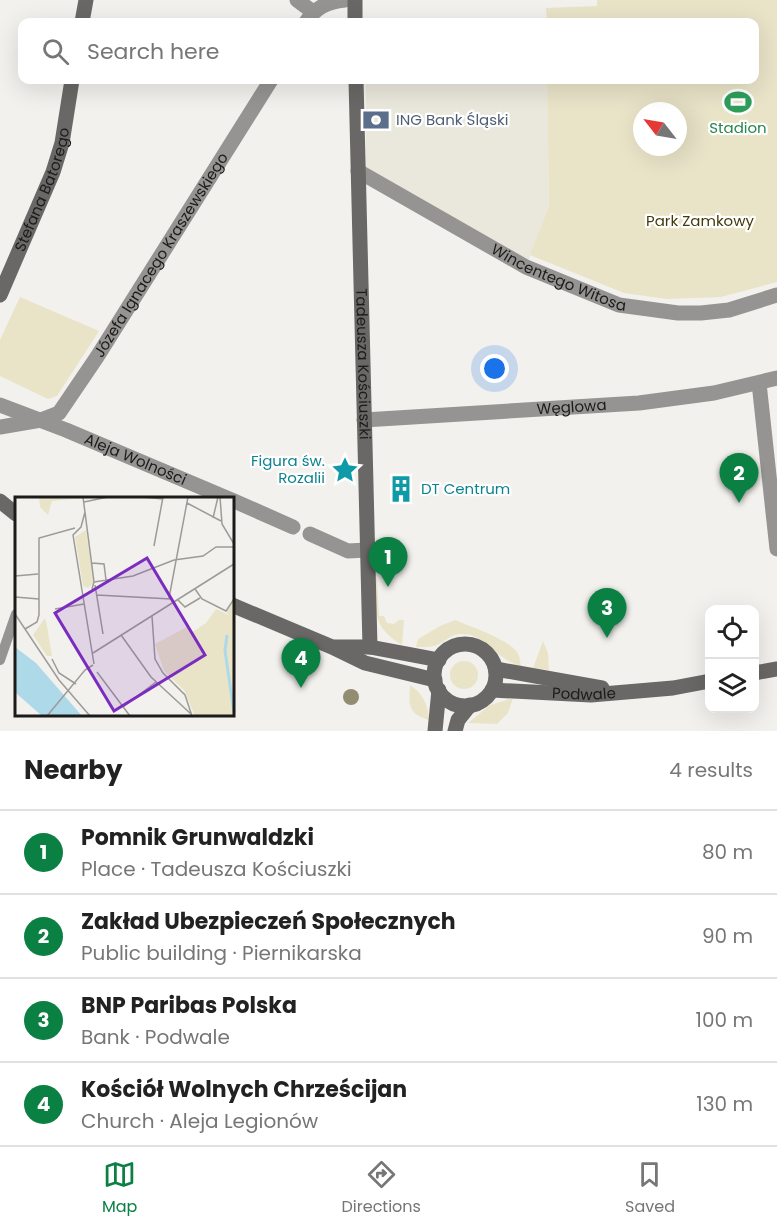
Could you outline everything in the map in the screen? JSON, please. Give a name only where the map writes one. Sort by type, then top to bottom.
[{"type":"street","points":[[83,18],[86,0]]},
{"type":"street","points":[[297,0],[309,17],[321,6],[345,0]]},
{"type":"street","points":[[355,0],[355,18]]},
{"type":"street","name":"Stefana Batorego","points":[[0,295],[56,162],[62,143],[71,84]]},
{"type":"street","name":"Józefa Ignacego Kraszewskiego","points":[[41,420],[59,413],[97,357],[268,84]]},
{"type":"street","name":"Tadeusza Kościuszki","points":[[356,84],[370,647]]},
{"type":"street","name":"Wincentego Witosa","points":[[358,171],[526,267],[619,305],[678,313],[701,313],[729,310],[777,295]]},
{"type":"street","name":"Węglowa","points":[[364,420],[639,403],[714,393],[777,378]]},
{"type":"street","points":[[759,383],[777,549]]},
{"type":"street","name":"Aleja Wolności","points":[[0,405],[226,497]]},
{"type":"street","points":[[0,427],[41,420]]},
{"type":"street","name":"Aleja Wolności","points":[[234,500],[293,526]]},
{"type":"street","points":[[0,501],[15,513]]},
{"type":"street","points":[[0,515],[15,521]]},
{"type":"street","points":[[310,534],[348,551],[367,550]]},
{"type":"street","points":[[234,606],[365,663],[437,685],[445,698],[454,704],[470,705]]},
{"type":"street","points":[[435,731],[437,685],[435,670],[438,660],[445,651],[465,644],[485,651],[496,669],[496,680],[492,690],[485,698],[470,705],[458,720],[454,731]]},
{"type":"street","points":[[332,647],[370,647],[438,660]]},
{"type":"street","name":"Podwale","points":[[496,669],[620,691]]},
{"type":"street","points":[[759,672],[777,669]]},
{"type":"street","points":[[620,691],[645,691],[705,682]]},
{"type":"street","name":"Podwale","points":[[492,690],[591,695],[620,691]]},
{"type":"lane","points":[[0,660],[15,617]]},
{"type":"shaded area","points":[[366,84],[547,84],[549,206],[526,267],[366,168]]},
{"type":"green space","name":"Park Zamkowy","points":[[597,0],[777,0],[777,282],[721,297],[667,299],[624,293],[530,255],[549,206],[547,84],[759,84],[759,18],[547,18],[546,8],[597,6]]},
{"type":"green space","points":[[20,297],[99,331],[57,396],[48,399],[0,376],[0,340]]},
{"type":"green space","points":[[377,577],[379,616],[384,616],[387,623],[394,624],[399,620],[404,620],[402,645],[385,632],[379,622],[374,592]]},
{"type":"green space","points":[[455,620],[506,642],[517,652],[521,666],[504,658],[477,637],[469,635],[453,635],[435,646],[416,647],[418,639]]},
{"type":"green space","points":[[543,641],[548,653],[549,670],[533,668]]},
{"type":"green space","points":[[464,661],[474,665],[478,675],[474,685],[464,689],[454,685],[450,675],[454,665]]},
{"type":"green space","points":[[410,685],[424,700],[429,720],[413,711],[409,698]]},
{"type":"green space","points":[[513,698],[508,713],[497,724],[468,723],[490,705]]},
{"type":"place","name":"Stadion","points":[[738,102]]},
{"type":"place","name":"ING Bank Śląski","points":[[376,120]]},
{"type":"place","name":"Figura św. Rozalii","points":[[345,470]]},
{"type":"place","name":"DT Centrum","points":[[401,489]]},
{"type":"place","name":"Zakład Ubezpieczeń Społecznych","points":[[739,503]]},
{"type":"place","name":"Pomnik Grunwaldzki","points":[[388,587]]},
{"type":"place","name":"BNP Paribas Polska","points":[[607,638]]},
{"type":"place","name":"Kościół Wolnych Chrześcijan","points":[[301,688]]}]
